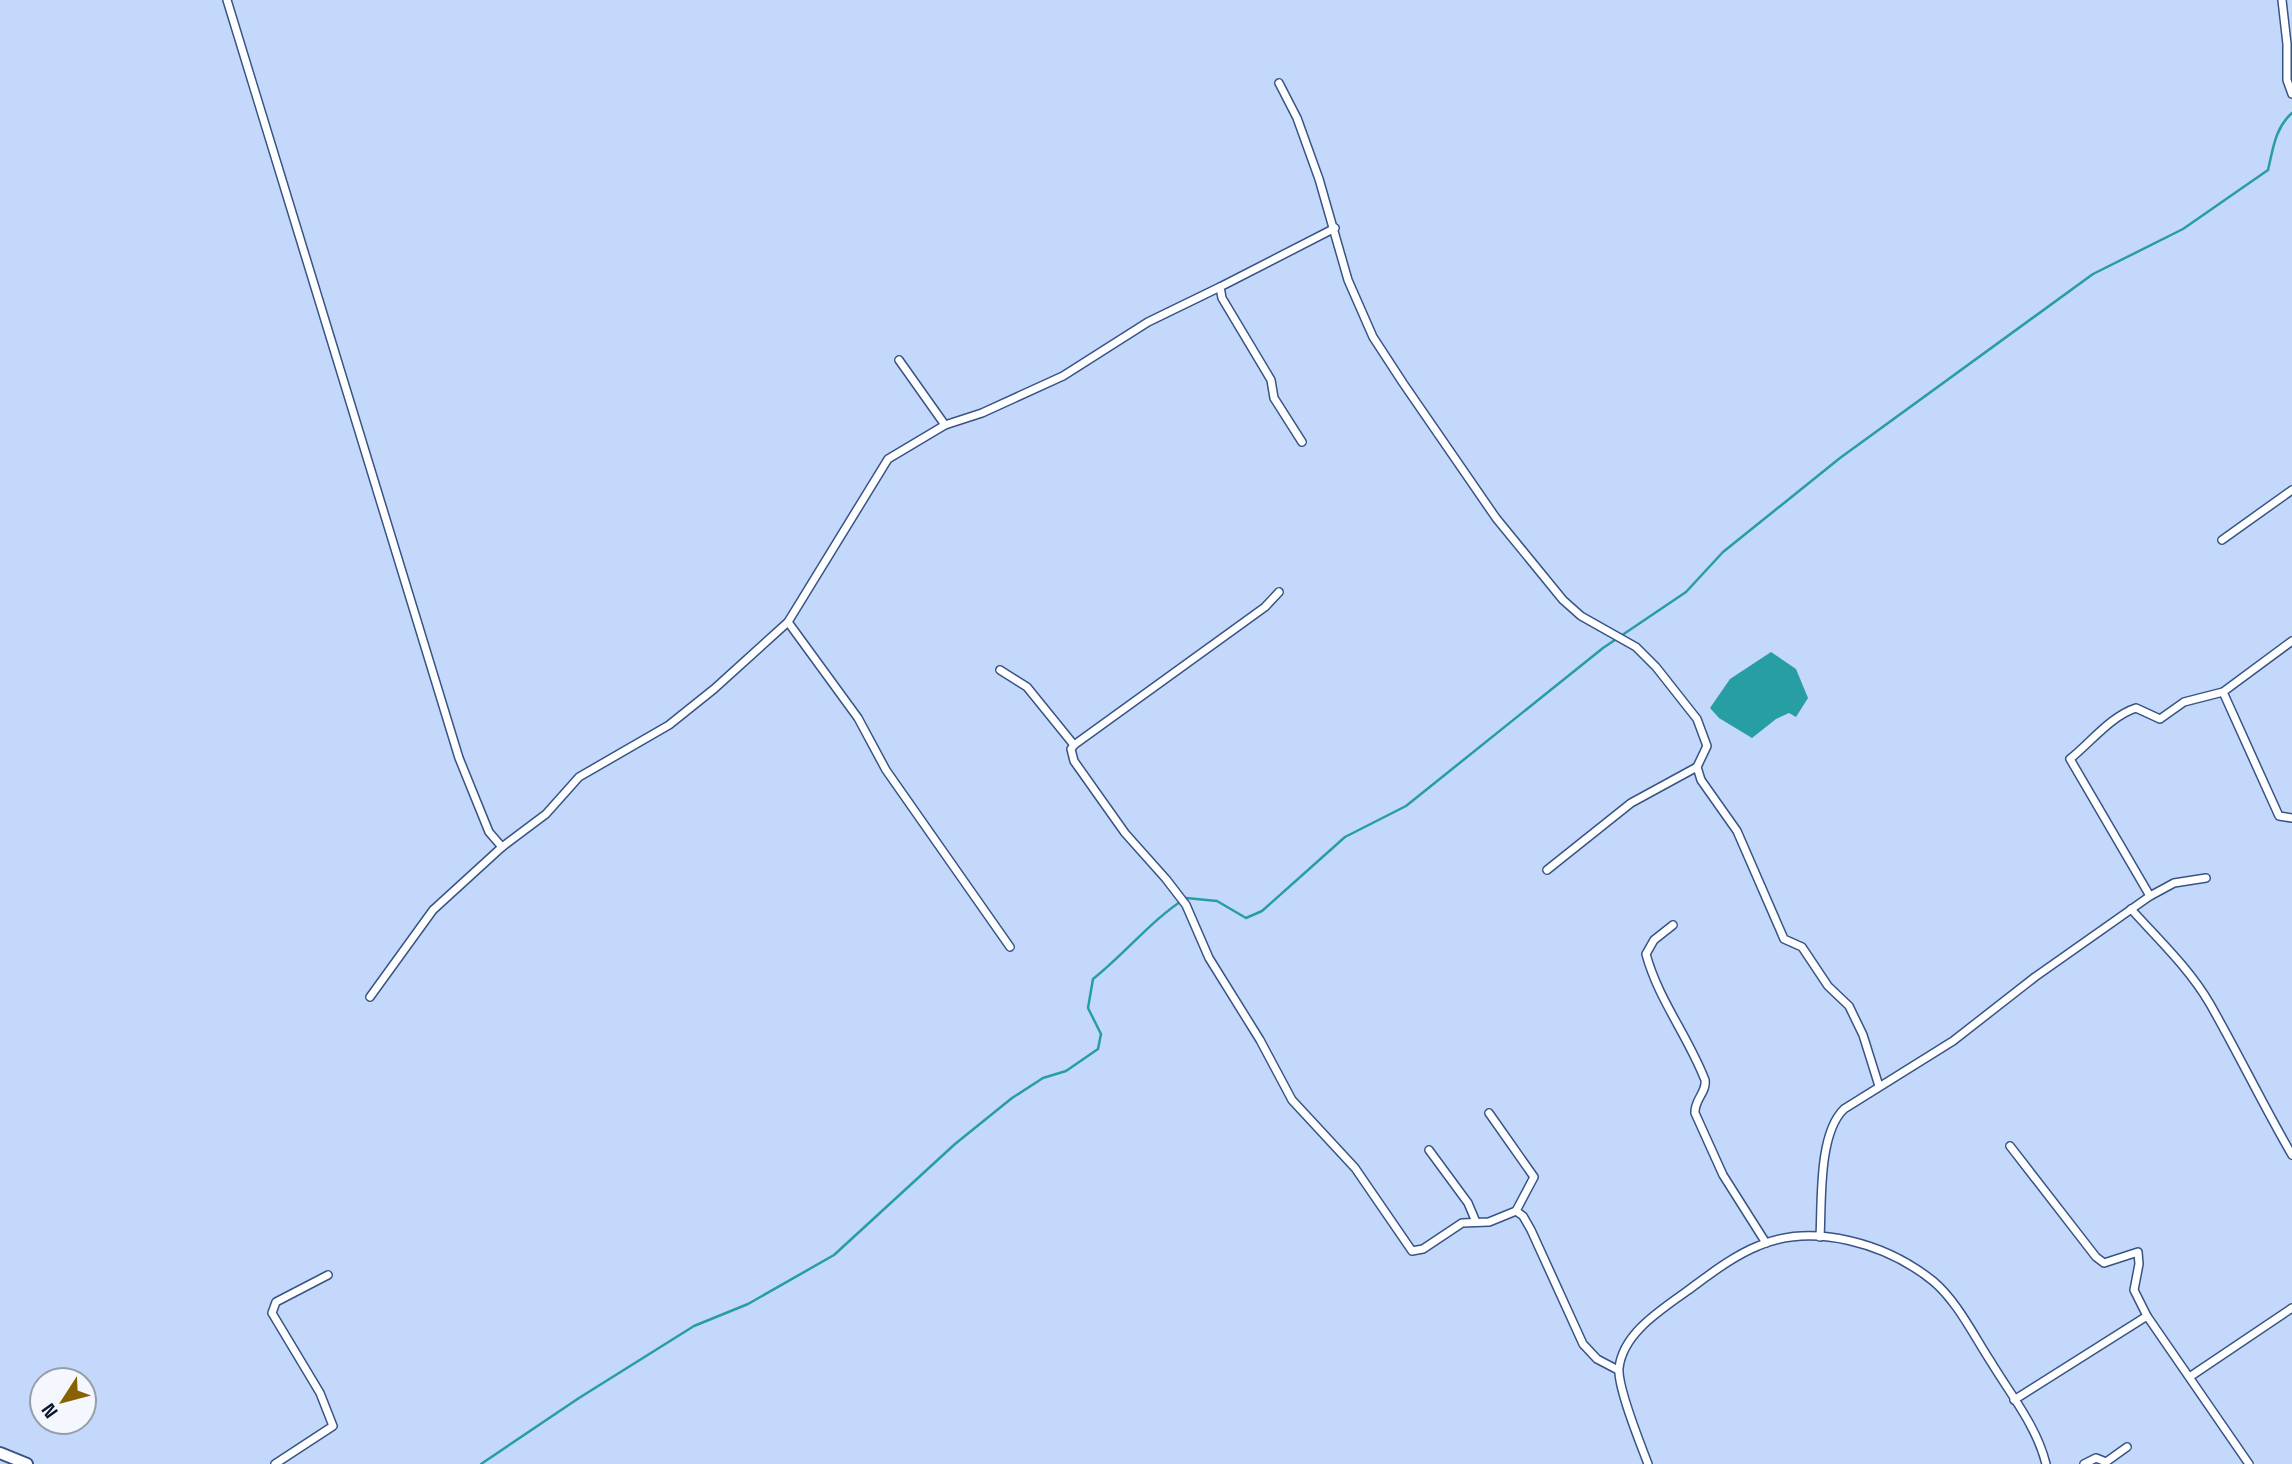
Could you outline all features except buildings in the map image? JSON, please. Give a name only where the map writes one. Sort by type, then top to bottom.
[{"type":"main road","points":[[0,1453],[27,1464]]},
{"type":"street","points":[[227,0],[459,758],[488,832],[502,847]]},
{"type":"street","points":[[2282,0],[2287,44],[2287,80],[2292,94]]},
{"type":"street","points":[[1279,83],[1297,118],[1335,228],[1348,279],[1373,337],[1496,518],[1563,600],[1581,616],[1636,647],[1697,719],[1707,746],[1697,767],[1631,803],[1547,870]]},
{"type":"street","points":[[370,997],[433,910],[502,847],[546,814],[579,777],[669,725],[714,689],[788,622],[888,459],[945,425],[982,413],[1063,376],[1148,322],[1335,228]]},
{"type":"street","points":[[1220,287],[1222,298],[1271,380],[1274,398],[1302,442]]},
{"type":"street","points":[[899,360],[945,425]]},
{"type":"street","points":[[2222,540],[2292,490]]},
{"type":"street","points":[[1279,592],[1265,607],[1074,745],[1071,749],[1074,761],[1125,833],[1185,905],[1209,958],[1261,1040],[1292,1100],[1355,1168],[1412,1251],[1423,1250],[1462,1223],[1489,1222],[1516,1211],[1534,1177],[1489,1113]]},
{"type":"street","points":[[788,622],[858,718],[886,770],[1010,947]]},
{"type":"street","points":[[2150,896],[2070,759],[2102,733],[2117,714],[2136,708],[2160,719],[2184,702],[2222,692],[2292,641]]},
{"type":"street","points":[[1000,670],[1027,687],[1074,745]]},
{"type":"street","points":[[2222,692],[2279,816],[2292,818]]},
{"type":"street","points":[[1697,767],[1701,780],[1737,831],[1784,939],[1802,947],[1828,986],[1849,1006],[1863,1035],[1879,1086]]},
{"type":"street","points":[[1820,1237],[1825,1162],[1832,1124],[1844,1109],[1953,1041],[2035,977],[2150,896],[2174,883],[2206,878]]},
{"type":"street","points":[[2131,909],[2179,962],[2209,1002],[2254,1090],[2292,1155]]},
{"type":"street","points":[[1672,925],[1654,940],[1646,954],[1659,991],[1705,1080],[1706,1086],[1696,1102],[1695,1113],[1723,1175],[1766,1243]]},
{"type":"street","points":[[2010,1146],[2096,1257],[2104,1263],[2138,1252],[2140,1264],[2134,1290],[2147,1316],[2249,1464]]},
{"type":"street","points":[[1429,1150],[1468,1203],[1476,1222]]},
{"type":"street","points":[[1516,1211],[1523,1216],[1531,1230],[1583,1344],[1597,1359],[1618,1370]]},
{"type":"street","points":[[1648,1464],[1637,1438],[1618,1370],[1630,1342],[1647,1321],[1711,1274],[1766,1243],[1820,1237],[1869,1246],[1934,1282],[1954,1306],[2041,1443],[2046,1464]]},
{"type":"street","points":[[275,1464],[332,1426],[320,1393],[272,1313],[276,1303],[328,1275]]},
{"type":"street","points":[[2190,1376],[2292,1308]]},
{"type":"street","points":[[2014,1400],[2147,1316]]},
{"type":"street","points":[[2084,1464],[2096,1458],[2106,1462],[2127,1447]]},
{"type":"shaded area","points":[[1771,652],[1796,669],[1808,698],[1796,717],[1789,713],[1776,719],[1752,738],[1719,718],[1710,708],[1730,679]]},
{"type":"waterway","points":[[481,1464],[579,1398],[694,1326],[748,1304],[834,1255],[955,1144],[1012,1098],[1043,1078],[1066,1071],[1098,1049],[1101,1034],[1088,1008],[1093,979],[1173,907],[1186,898],[1217,901],[1246,918],[1262,911],[1345,837],[1406,806],[1603,648],[1686,592],[1723,552],[1840,458],[2093,274],[2183,229],[2268,170],[2278,132],[2292,113]]}]
